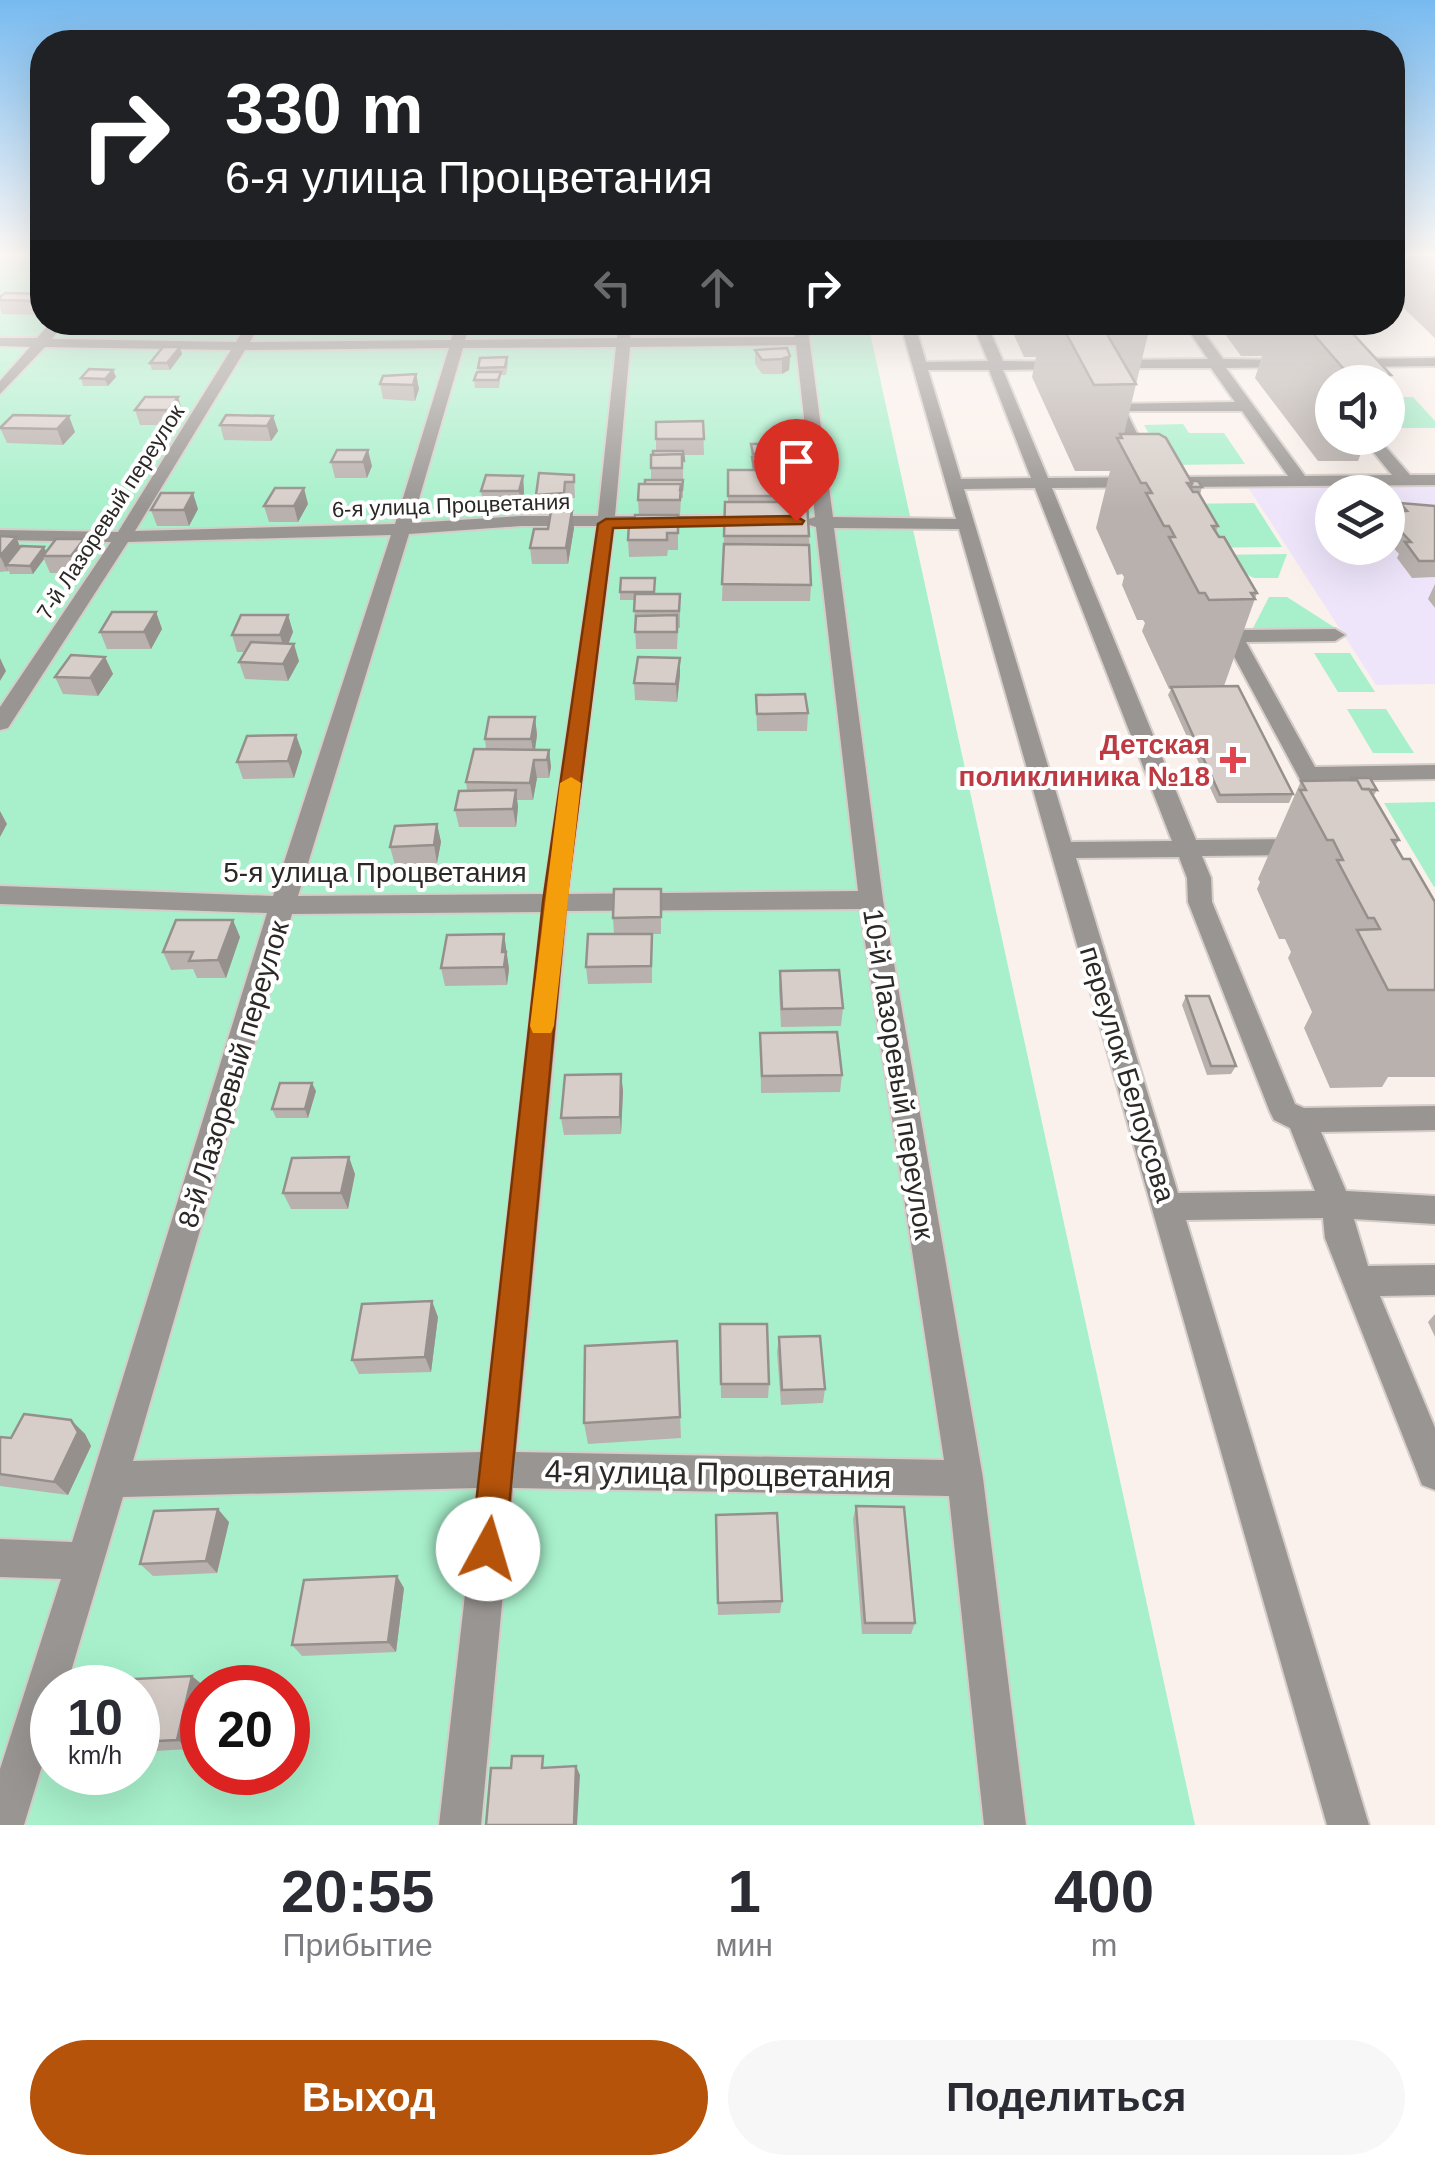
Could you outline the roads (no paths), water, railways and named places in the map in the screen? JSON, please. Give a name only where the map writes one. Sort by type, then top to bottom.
[{"type":"street","points":[[0,390],[45,339]]},
{"type":"street","name":"7-й Лазоревый переулок","points":[[0,723],[123,537],[245,339]]},
{"type":"street","points":[[0,342],[241,346],[366,339]]},
{"type":"street","name":"8-й Лазоревый переулок","points":[[3,1825],[88,1560],[283,905],[403,529],[458,339]]},
{"type":"street","points":[[460,1825],[554,902],[606,524],[624,339]]},
{"type":"street","name":"10-й Лазоревый переулок","points":[[802,339],[871,900],[964,1478],[1005,1825]]},
{"type":"street","name":"переулок Белоусова","points":[[911,339],[1348,1825]]},
{"type":"street","points":[[986,339],[1049,498],[1048,507],[1199,878],[1200,902],[1284,1112],[1301,1120],[1435,1118]]},
{"type":"street","points":[[1200,339],[1300,481]]},
{"type":"street","points":[[918,366],[1310,363],[1298,350]]},
{"type":"street","points":[[1416,362],[1435,381]]},
{"type":"street","points":[[1328,363],[1435,362]]},
{"type":"street","points":[[1155,488],[1116,407],[1246,406]]},
{"type":"street","points":[[1384,455],[1401,475]]},
{"type":"street","points":[[1405,480],[1435,480]]},
{"type":"street","points":[[953,484],[1155,488],[1315,481]]},
{"type":"street","name":"6-я улица Процветания","points":[[0,535],[123,537],[403,529],[522,521],[964,524]]},
{"type":"street","points":[[1059,850],[1187,848],[1332,839],[1308,774],[1214,600]]},
{"type":"street","points":[[1233,636],[1335,636]]},
{"type":"street","points":[[1308,774],[1435,772]]},
{"type":"street","name":"5-я улица Процветания","points":[[0,895],[283,905],[871,900]]},
{"type":"street","points":[[1301,1120],[1336,1204],[1340,1238],[1435,1472]]},
{"type":"street","points":[[1168,1207],[1336,1204],[1435,1210]]},
{"type":"street","points":[[1358,1281],[1435,1280]]},
{"type":"street","name":"4-я улица Процветания","points":[[112,1480],[496,1470],[964,1478]]},
{"type":"street","points":[[0,1558],[88,1560]]},
{"type":"place","name":"Детская поликлиника №18","points":[[1233,760]]}]
